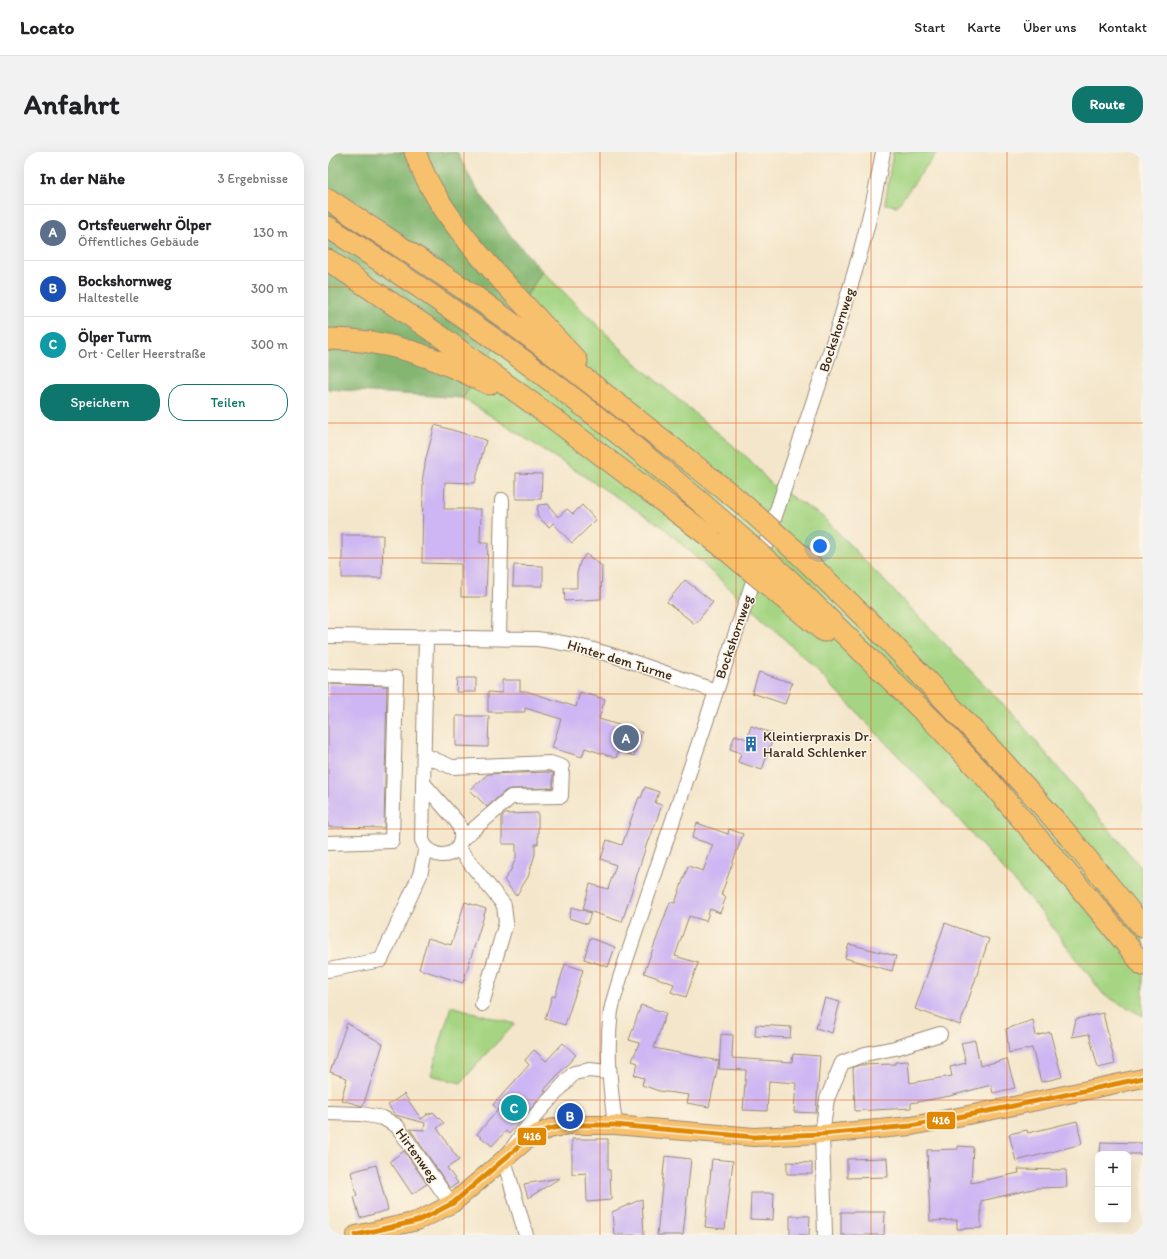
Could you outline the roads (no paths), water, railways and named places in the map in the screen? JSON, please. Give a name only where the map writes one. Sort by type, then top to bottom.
[{"type":"highway","points":[[415,152],[421,169],[448,215],[489,268],[619,404]]},
{"type":"highway","points":[[328,199],[434,268],[619,404],[738,500],[798,553],[890,642],[1004,763],[1067,834],[1143,927]]},
{"type":"highway","points":[[328,227],[462,316],[553,383],[679,483],[727,525],[784,586],[935,723],[991,783],[1098,909],[1143,965]]},
{"type":"highway","points":[[328,260],[440,336],[558,422],[718,544],[784,586]]},
{"type":"highway","points":[[328,339],[379,343],[414,351],[462,370],[496,387],[558,422]]},
{"type":"main road","points":[[356,1235],[417,1221],[452,1203],[530,1137],[549,1129],[568,1125],[615,1125],[754,1137],[822,1134],[911,1126],[1004,1108],[1143,1078]]},
{"type":"street","name":"Bockshornweg","points":[[615,1125],[608,1072],[611,1009],[716,691],[834,343],[858,261],[877,187],[883,152]]},
{"type":"street","points":[[499,638],[502,500]]},
{"type":"street","name":"Hinter dem Turme","points":[[328,636],[499,638],[558,641],[610,654],[716,691]]},
{"type":"street","points":[[424,755],[452,767],[550,763],[562,767],[561,796],[511,797],[460,844],[452,854],[442,855],[434,853],[426,848],[422,840],[426,637]]},
{"type":"street","points":[[328,676],[396,678],[392,841],[328,843]]},
{"type":"street","points":[[423,783],[458,824],[461,831],[460,844],[504,905],[506,923],[482,1004]]},
{"type":"street","points":[[328,970],[381,960],[420,875],[426,848]]},
{"type":"street","points":[[825,1235],[822,1134],[827,1099],[842,1063],[865,1054],[895,1048],[940,1034]]},
{"type":"street","points":[[526,1235],[504,1160],[535,1116],[574,1073],[589,1070],[608,1072]]},
{"type":"street","name":"Hirtenweg","points":[[328,1113],[361,1114],[383,1118],[397,1126],[452,1203]]},
{"type":"place","name":"Ortsfeuerwehr Ölper","points":[[626,738]]},
{"type":"place","name":"Kleintierpraxis Dr. Harald Schlenker","points":[[751,744]]},
{"type":"place","name":"Ölper Turm","points":[[514,1108]]},
{"type":"place","name":"Bockshornweg","points":[[570,1116]]}]
